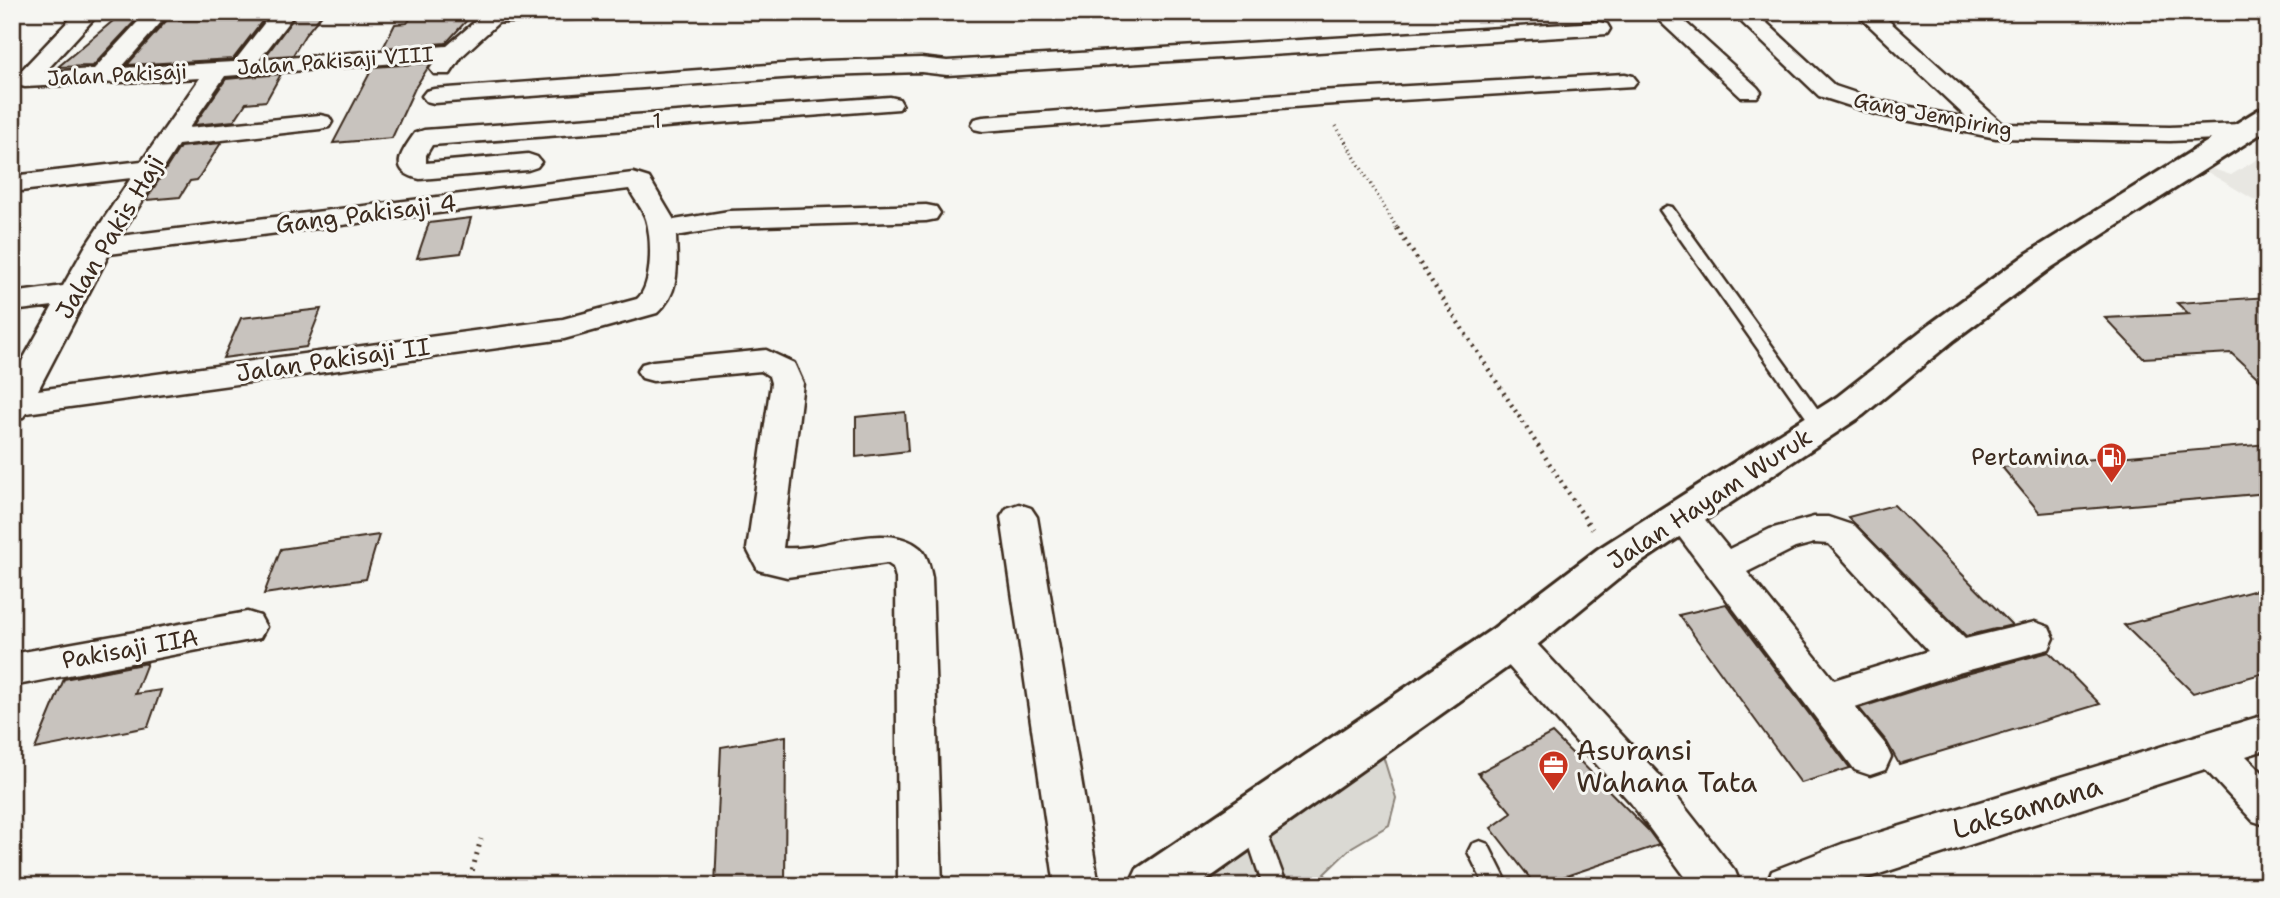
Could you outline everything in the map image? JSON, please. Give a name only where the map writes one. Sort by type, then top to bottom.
[{"type":"main road","name":"Jalan Hayam Wuruk","points":[[1172,880],[1252,820],[1510,640],[1613,560],[1850,407],[1942,332],[2040,260],[2255,124]]},
{"type":"street","name":"Jalan Pakisaji","points":[[19,81],[89,12]]},
{"type":"street","points":[[101,76],[159,12]]},
{"type":"street","name":"Jalan Pakis Haji","points":[[13,406],[99,247],[169,138],[229,69],[285,12]]},
{"type":"street","points":[[1661,12],[1749,92]]},
{"type":"street","name":"Gang Jempiring","points":[[1742,12],[1827,91],[1875,107],[1996,131],[2088,134],[2255,124]]},
{"type":"street","points":[[1866,12],[1996,131]]},
{"type":"street","points":[[495,16],[453,52],[442,68],[434,96],[419,127],[419,134],[424,138],[413,155],[413,168],[420,171],[528,162]]},
{"type":"street","points":[[983,124],[1599,29]]},
{"type":"street","name":"Jalan Pakisaji VIII","points":[[229,69],[453,52]]},
{"type":"street","points":[[434,96],[825,68],[921,65],[947,68],[1625,81]]},
{"type":"street","name":"Jalan Pakisaji","points":[[19,81],[229,69]]},
{"type":"street","name":"1","points":[[424,138],[890,104]]},
{"type":"street","points":[[169,138],[320,122]]},
{"type":"street","points":[[12,184],[150,168]]},
{"type":"street","name":"Gang Pakisaji 4","points":[[99,247],[633,181],[640,184],[659,214],[663,230]]},
{"type":"street","points":[[663,230],[729,219],[926,213]]},
{"type":"street","name":"Jalan Pakisaji II","points":[[13,406],[564,329],[648,306],[654,300],[663,282],[663,230]]},
{"type":"street","points":[[12,302],[74,294]]},
{"type":"street","points":[[653,371],[766,360],[783,370],[787,383],[765,550],[771,560],[787,563],[892,549],[909,559],[914,578],[920,886]]},
{"type":"street","points":[[1681,514],[1870,757]]},
{"type":"street","points":[[1019,517],[1077,886]]},
{"type":"street","points":[[1723,568],[1806,530],[1831,529],[1842,535],[1958,657]]},
{"type":"street","name":"Pakisaji IIA","points":[[12,670],[247,627]]},
{"type":"street","points":[[1825,700],[1958,657],[2035,638]]},
{"type":"street","points":[[1510,640],[1646,790],[1718,886]]},
{"type":"street","name":"Laksamana","points":[[1788,886],[1842,865],[2268,731]]},
{"type":"street","points":[[2213,749],[2268,807]]},
{"type":"lane","points":[[495,16],[649,12]]},
{"type":"lane","points":[[1667,210],[1821,426]]},
{"type":"lane","points":[[1252,820],[1275,886]]},
{"type":"lane","points":[[1480,852],[1497,886]]},
{"type":"path","points":[[1307,73],[1417,262],[1613,560]]},
{"type":"path","points":[[468,886],[481,839]]},
{"type":"shaded area","points":[[2268,153],[2268,208],[2189,161],[2231,175]]},
{"type":"shaded area","points":[[1365,751],[1383,756],[1396,798],[1389,825],[1352,847],[1324,874],[1337,886],[1199,886],[1215,852]]},
{"type":"building","points":[[255,12],[269,12],[233,59],[127,65],[167,20],[249,19]]},
{"type":"building","points":[[298,12],[324,12],[293,55],[265,57]]},
{"type":"building","points":[[411,18],[469,18],[446,43],[383,48],[395,24],[407,23]]},
{"type":"building","points":[[114,20],[136,20],[93,66],[58,67]]},
{"type":"building","points":[[431,63],[415,88],[392,138],[333,143],[373,67]]},
{"type":"building","points":[[281,74],[266,101],[246,103],[234,121],[194,125],[226,79]]},
{"type":"building","points":[[221,143],[197,180],[190,181],[180,197],[146,200],[180,147]]},
{"type":"building","points":[[471,218],[461,253],[417,258],[429,223]]},
{"type":"building","points":[[2268,297],[2268,387],[2231,353],[2143,358],[2105,318],[2189,314],[2177,303]]},
{"type":"building","points":[[321,309],[306,347],[223,358],[241,318]]},
{"type":"building","points":[[905,412],[908,451],[856,457],[856,417]]},
{"type":"building","points":[[2268,444],[2268,493],[2040,513],[2002,467]]},
{"type":"building","points":[[1894,505],[2012,625],[1966,636],[1848,517]]},
{"type":"building","points":[[379,535],[366,579],[264,594],[281,549]]},
{"type":"building","points":[[2268,587],[2268,672],[2193,693],[2124,625]]},
{"type":"building","points":[[1726,604],[1850,768],[1801,783],[1679,615]]},
{"type":"building","points":[[2049,652],[2100,704],[1899,764],[1887,742],[1859,708],[1959,676]]},
{"type":"building","points":[[147,663],[135,694],[161,690],[148,727],[35,749],[64,679]]},
{"type":"building","name":"Asuransi Wahana Tata","points":[[1552,733],[1648,830],[1659,845],[1536,886],[1491,828],[1512,813],[1478,773]]},
{"type":"building","points":[[786,736],[785,886],[715,886],[721,747]]},
{"type":"place","name":"Pertamina","points":[[2112,484]]},
{"type":"place","name":"Asuransi Wahana Tata","points":[[1553,793]]}]
